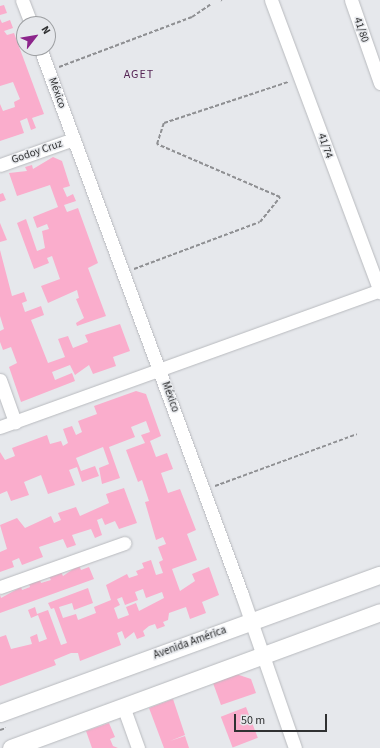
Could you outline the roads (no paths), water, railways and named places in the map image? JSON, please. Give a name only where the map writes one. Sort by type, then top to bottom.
[{"type":"main road","name":"Avenida América","points":[[0,713],[380,575]]},
{"type":"main road","points":[[11,748],[260,654],[380,612]]},
{"type":"street","points":[[22,0],[28,16]]},
{"type":"street","name":"41/74","points":[[271,0],[380,291]]},
{"type":"street","name":"41/80","points":[[351,0],[380,83]]},
{"type":"street","name":"México","points":[[43,56],[160,369],[251,621],[260,654],[295,748]]},
{"type":"street","name":"Godoy Cruz","points":[[0,165],[74,139]]},
{"type":"street","points":[[0,427],[380,291]]},
{"type":"street","points":[[0,380],[15,422]]},
{"type":"street","points":[[0,587],[124,542]]},
{"type":"street","points":[[123,706],[138,748]]},
{"type":"district","name":"AGET","points":[[139,75]]}]
